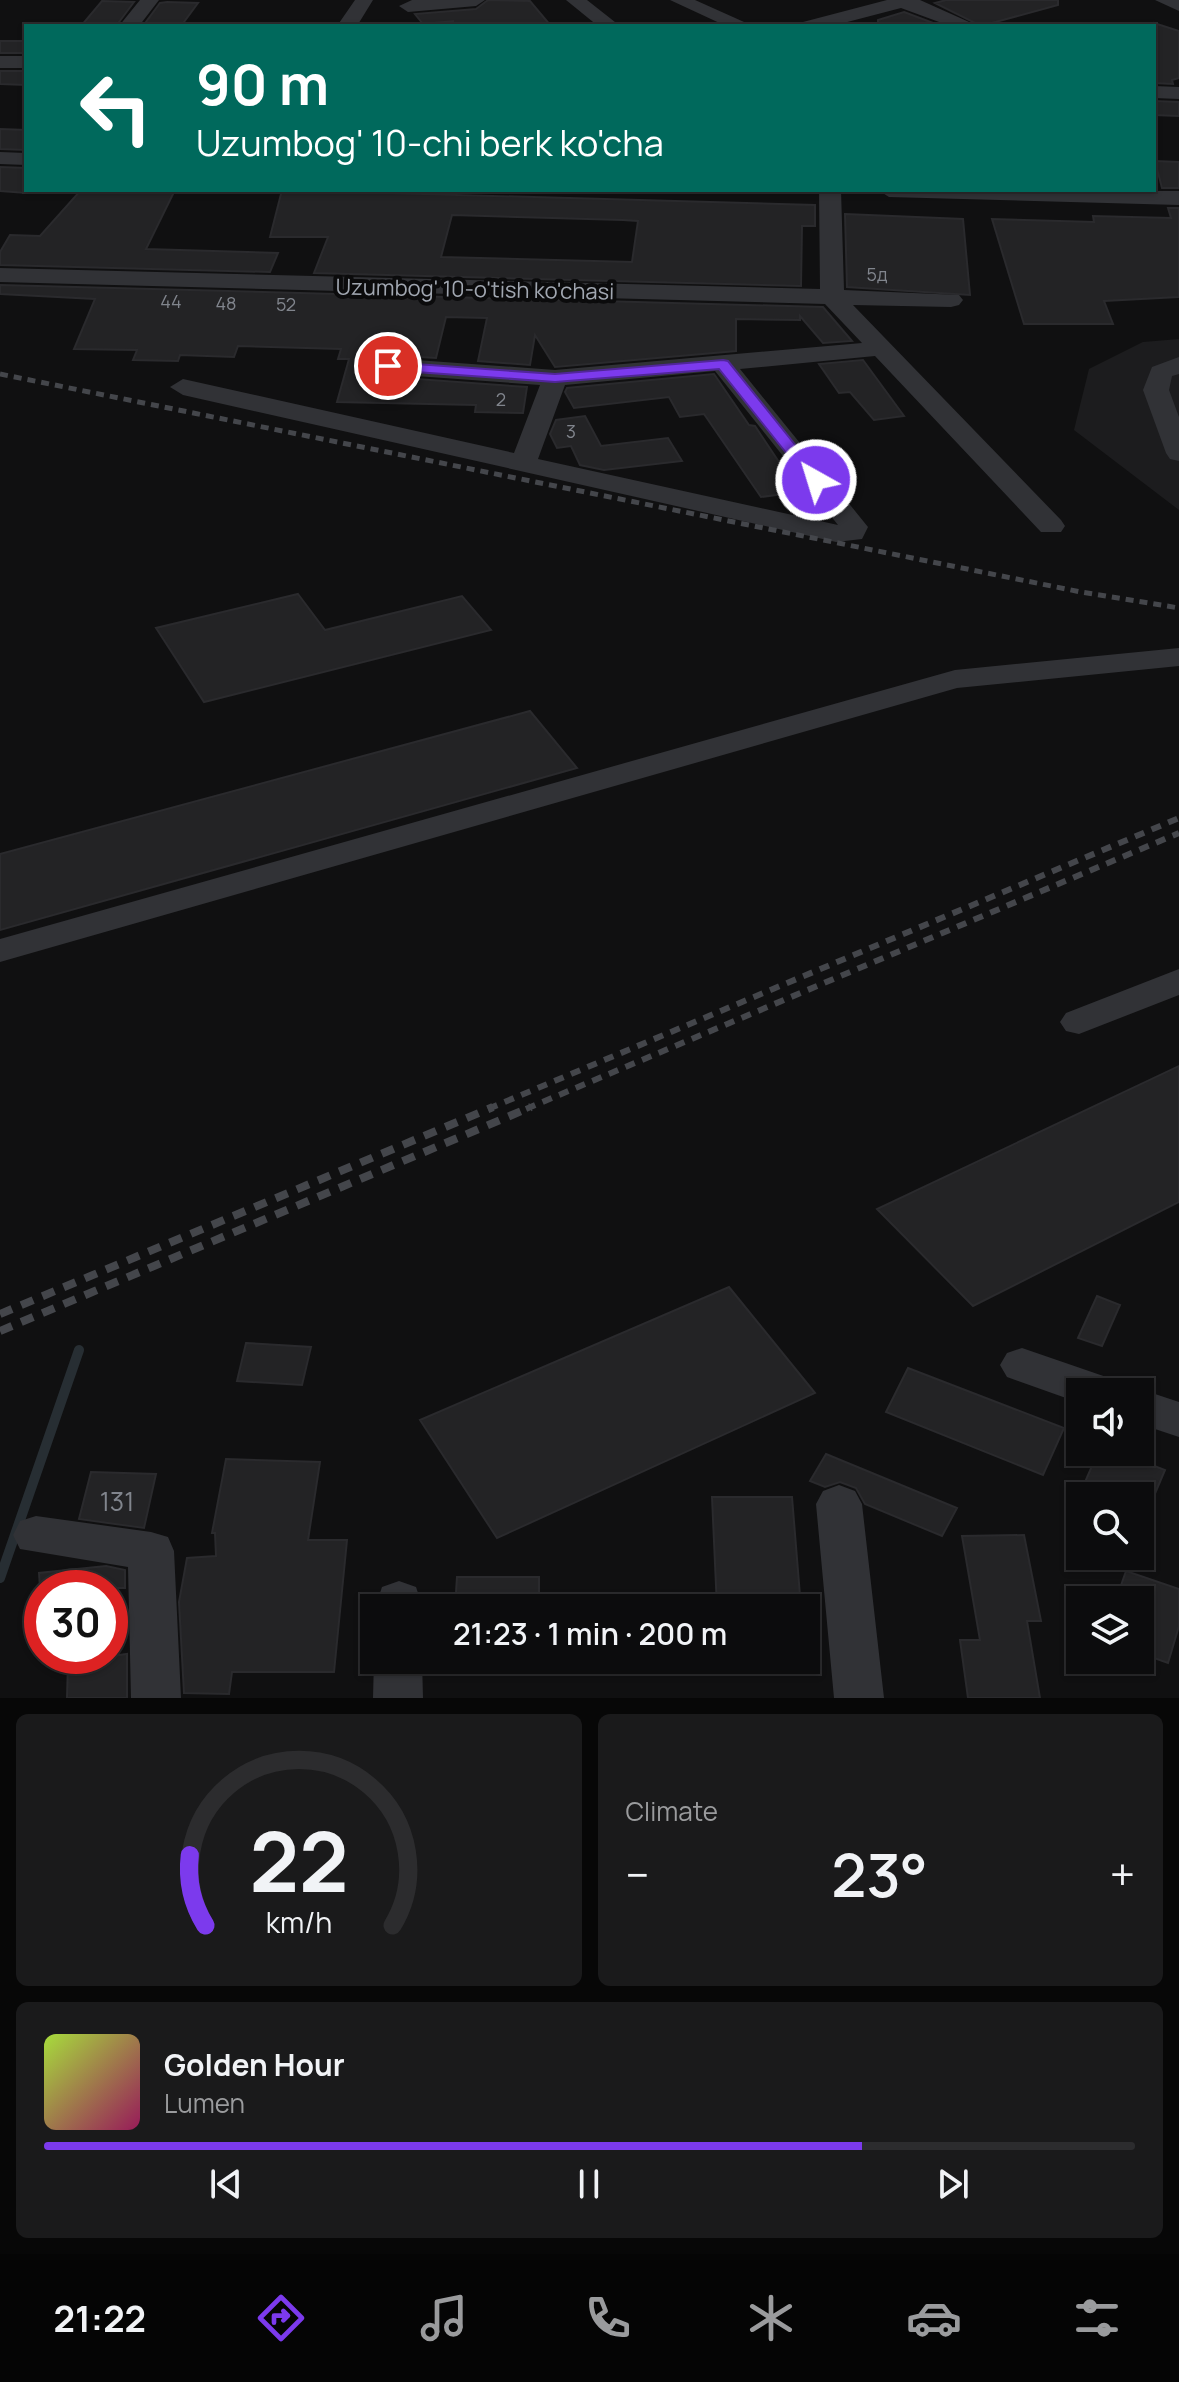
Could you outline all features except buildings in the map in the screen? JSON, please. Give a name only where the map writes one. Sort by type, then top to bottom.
[{"type":"street","points":[[131,24],[150,0]]},
{"type":"street","points":[[348,24],[364,0]]},
{"type":"street","points":[[408,6],[476,0]]},
{"type":"street","points":[[575,0],[607,24]]},
{"type":"street","points":[[679,0],[738,24]]},
{"type":"street","points":[[1164,0],[1179,5]]},
{"type":"street","points":[[817,24],[903,1],[963,24]]},
{"type":"street","points":[[0,62],[24,62]]},
{"type":"street","points":[[1156,92],[1179,93]]},
{"type":"street","points":[[0,158],[24,159]]},
{"type":"street","points":[[830,192],[832,297],[1051,526]]},
{"type":"street","points":[[962,192],[1179,198]]},
{"type":"street","name":"Uzumbog' 10-o'tish ko'chasi","points":[[0,275],[951,300]]},
{"type":"street","points":[[388,366],[555,378],[884,348]]},
{"type":"street","points":[[183,387],[836,534],[852,533],[854,527],[723,364]]},
{"type":"street","points":[[1179,365],[1161,372],[1156,390],[1179,453]]},
{"type":"street","points":[[523,464],[555,378]]},
{"type":"street","points":[[0,951],[955,679],[1179,657]]},
{"type":"street","points":[[1079,1022],[1179,981]]},
{"type":"street","points":[[1022,1365],[1066,1380]]},
{"type":"street","points":[[1154,1411],[1179,1420]]},
{"type":"street","points":[[839,1504],[859,1698]]},
{"type":"street","points":[[36,1535],[151,1551],[156,1698]]},
{"type":"street","points":[[398,1674],[398,1698]]},
{"type":"shaded area","points":[[1179,339],[1179,510],[1074,430],[1089,369],[1143,342]]},
{"type":"waterway","points":[[0,1578],[79,1350]]},
{"type":"railway","points":[[0,374],[1081,592],[1179,608]]},
{"type":"railway","points":[[488,1109],[1179,818]]},
{"type":"railway","points":[[526,1109],[1179,833]]},
{"type":"railway","points":[[0,1314],[493,1107]]},
{"type":"railway","points":[[0,1331],[531,1107]]},
{"type":"route","points":[[388,366],[555,378],[723,364],[816,480]]}]
